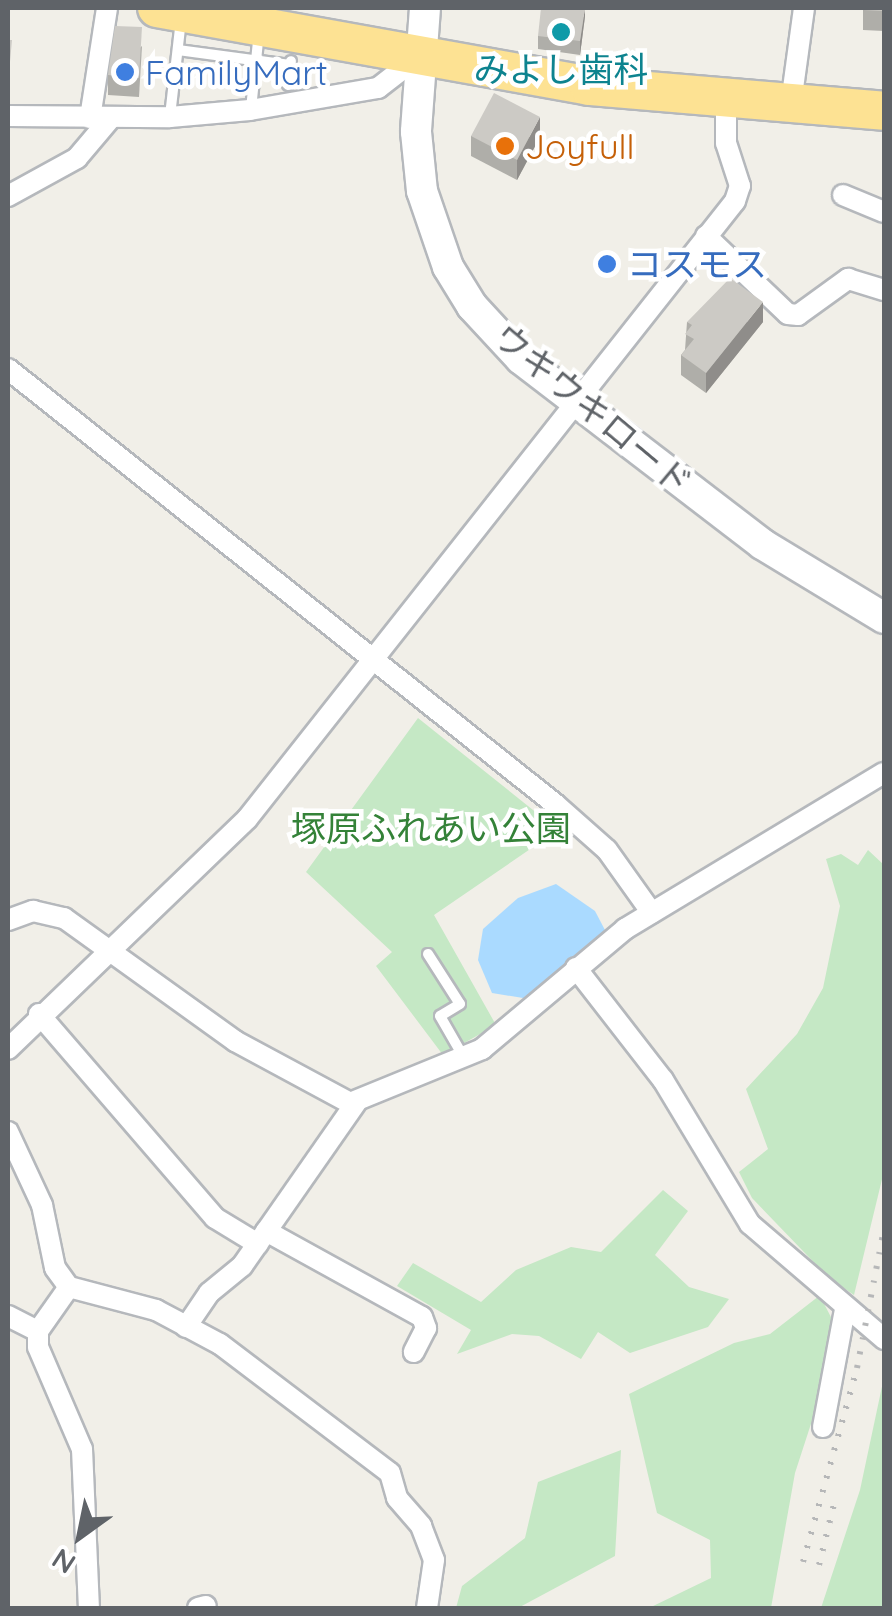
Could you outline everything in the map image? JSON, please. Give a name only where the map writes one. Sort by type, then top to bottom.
[{"type":"highway","points":[[212,24],[589,86],[884,111]]},
{"type":"street","points":[[8,196],[77,158],[100,118],[107,8]]},
{"type":"street","name":"ウキウキロード","points":[[426,8],[418,58],[422,191],[448,266],[472,306],[520,359],[574,402],[762,544],[884,618]]},
{"type":"street","points":[[791,104],[804,8]]},
{"type":"street","points":[[8,116],[170,118],[250,110],[378,88],[418,58]]},
{"type":"street","points":[[8,1049],[105,950],[247,819],[740,194],[726,143],[726,100]]},
{"type":"street","points":[[843,195],[884,212]]},
{"type":"street","points":[[706,236],[788,314],[798,315],[848,279],[884,290]]},
{"type":"street","points":[[8,369],[607,850],[652,912]]},
{"type":"street","points":[[8,920],[47,910],[296,1077],[342,1101],[357,1102],[464,1057],[507,1031],[576,968],[652,912],[884,773]]},
{"type":"street","points":[[576,968],[663,1080],[750,1224],[845,1310],[884,1339]]},
{"type":"street","points":[[39,1014],[216,1218],[422,1317],[426,1328],[414,1352]]},
{"type":"street","points":[[186,1327],[208,1293],[262,1238],[357,1102]]},
{"type":"street","points":[[8,1132],[42,1206],[55,1268],[69,1287],[156,1310],[186,1327],[248,1363],[390,1473],[397,1498],[421,1526],[434,1560],[427,1608]]},
{"type":"street","points":[[69,1287],[38,1331],[43,1369],[82,1449],[89,1608]]},
{"type":"street","points":[[822,1427],[845,1310]]},
{"type":"street","points":[[8,1316],[38,1331]]},
{"type":"lane","points":[[212,24],[291,62],[288,85]]},
{"type":"lane","points":[[212,24],[250,110]]},
{"type":"lane","points":[[170,118],[212,24]]},
{"type":"lane","points":[[428,954],[460,1004],[440,1016],[464,1057]]},
{"type":"green space","name":"塚原ふれあい公園","points":[[418,718],[558,830],[434,915],[496,1025],[443,1055],[376,966],[392,952],[306,872]]},
{"type":"green space","points":[[868,850],[884,865],[884,1171],[854,1295],[829,1278],[752,1198],[739,1172],[768,1149],[746,1089],[797,1034],[823,988],[840,906],[826,859],[841,854],[858,865]]},
{"type":"green space","points":[[663,1190],[688,1211],[655,1255],[689,1287],[729,1299],[708,1327],[630,1353],[598,1332],[581,1359],[539,1336],[512,1334],[457,1354],[471,1330],[397,1286],[413,1263],[481,1302],[516,1270],[571,1247],[601,1252]]},
{"type":"green space","points":[[829,1278],[820,1296],[833,1321],[834,1353],[795,1473],[771,1608],[649,1608],[711,1578],[710,1540],[657,1513],[629,1394],[734,1343],[770,1334],[819,1296]]},
{"type":"green space","points":[[884,1377],[884,1608],[821,1608],[860,1490]]},
{"type":"green space","points":[[621,1450],[615,1556],[518,1608],[456,1608],[462,1586],[525,1538],[538,1482]]},
{"type":"water","points":[[556,884],[595,911],[606,932],[529,999],[492,993],[478,960],[483,929],[518,898]]},
{"type":"building","name":"みよし歯科","points":[[541,8],[585,8],[580,41],[538,36]]},
{"type":"building","points":[[115,26],[142,27],[139,78],[108,75]]},
{"type":"building","points":[[8,40],[12,40],[9,73],[8,72]]},
{"type":"building","points":[[494,93],[540,117],[517,160],[471,136]]},
{"type":"building","points":[[730,278],[763,302],[706,373],[681,355],[694,339],[685,334],[692,325],[687,322]]},
{"type":"railway","points":[[803,1562],[857,1368],[884,1229]]},
{"type":"railway","points":[[819,1565],[835,1500]]},
{"type":"place","name":"みよし歯科","points":[[561,32]]},
{"type":"place","name":"FamilyMart","points":[[125,72]]},
{"type":"place","name":"Joyfull","points":[[505,146]]},
{"type":"place","name":"コスモス","points":[[607,264]]}]
